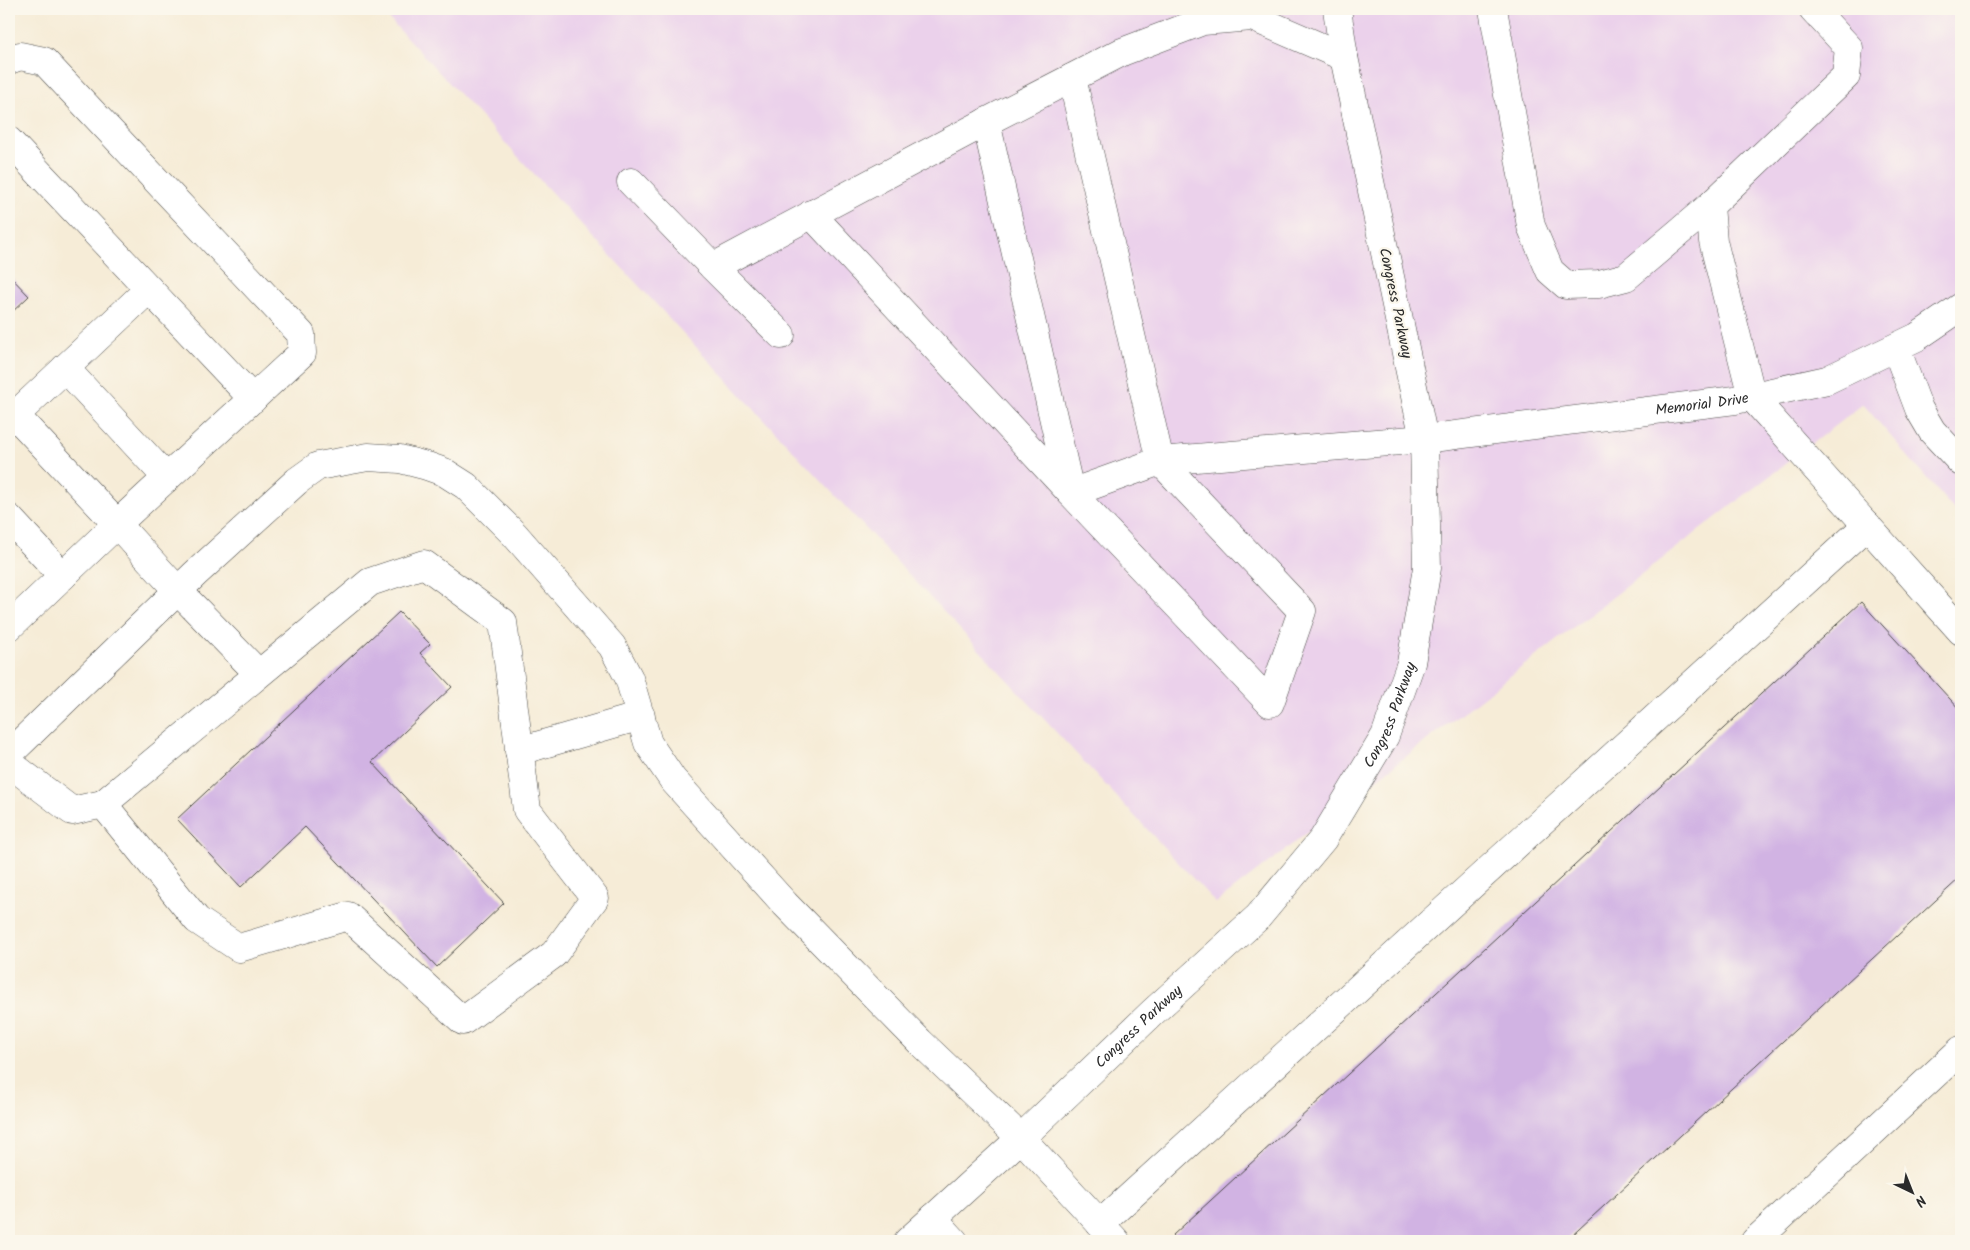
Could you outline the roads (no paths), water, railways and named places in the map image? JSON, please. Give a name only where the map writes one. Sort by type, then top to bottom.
[{"type":"street","name":"Congress Parkway","points":[[908,1241],[1153,1012],[1258,917],[1323,839],[1385,736],[1411,663],[1427,568],[1424,440],[1344,57],[1337,9]]},
{"type":"street","points":[[1493,9],[1531,226],[1550,271],[1566,285],[1599,284],[1626,277],[1710,206],[1846,76],[1849,48],[1813,9]]},
{"type":"street","points":[[713,267],[1122,52],[1203,22],[1259,13],[1344,57]]},
{"type":"street","points":[[9,60],[20,56],[44,60],[301,334],[302,352],[117,524],[9,628]]},
{"type":"street","points":[[811,214],[1270,703],[1302,611],[1160,461],[1072,78]]},
{"type":"street","points":[[986,122],[1071,493]]},
{"type":"street","points":[[9,141],[252,399]]},
{"type":"street","points":[[630,182],[781,335]]},
{"type":"street","points":[[1710,206],[1712,241],[1752,396],[1961,631]]},
{"type":"street","points":[[148,289],[12,418],[117,524],[178,592],[259,674]]},
{"type":"street","name":"Memorial Drive","points":[[1071,493],[1160,461],[1424,440],[1736,400],[1827,380],[1917,337],[1961,307]]},
{"type":"street","points":[[1896,348],[1919,408],[1932,430],[1961,462]]},
{"type":"street","points":[[65,368],[167,478]]},
{"type":"street","points":[[9,754],[297,481],[318,466],[368,457],[400,459],[444,472],[466,486],[515,535],[612,646],[630,678],[648,743],[673,780],[784,904],[920,1042],[1020,1138],[1108,1232],[1867,525]]},
{"type":"street","points":[[9,518],[62,576]]},
{"type":"street","points":[[9,763],[72,811],[103,804],[370,582],[424,564],[503,622],[527,810],[595,898],[554,954],[463,1021],[348,916],[239,948],[197,920],[103,804]]},
{"type":"street","points":[[519,752],[641,716]]},
{"type":"street","points":[[1755,1241],[1961,1050]]},
{"type":"street","points":[[933,1218],[954,1241]]}]
